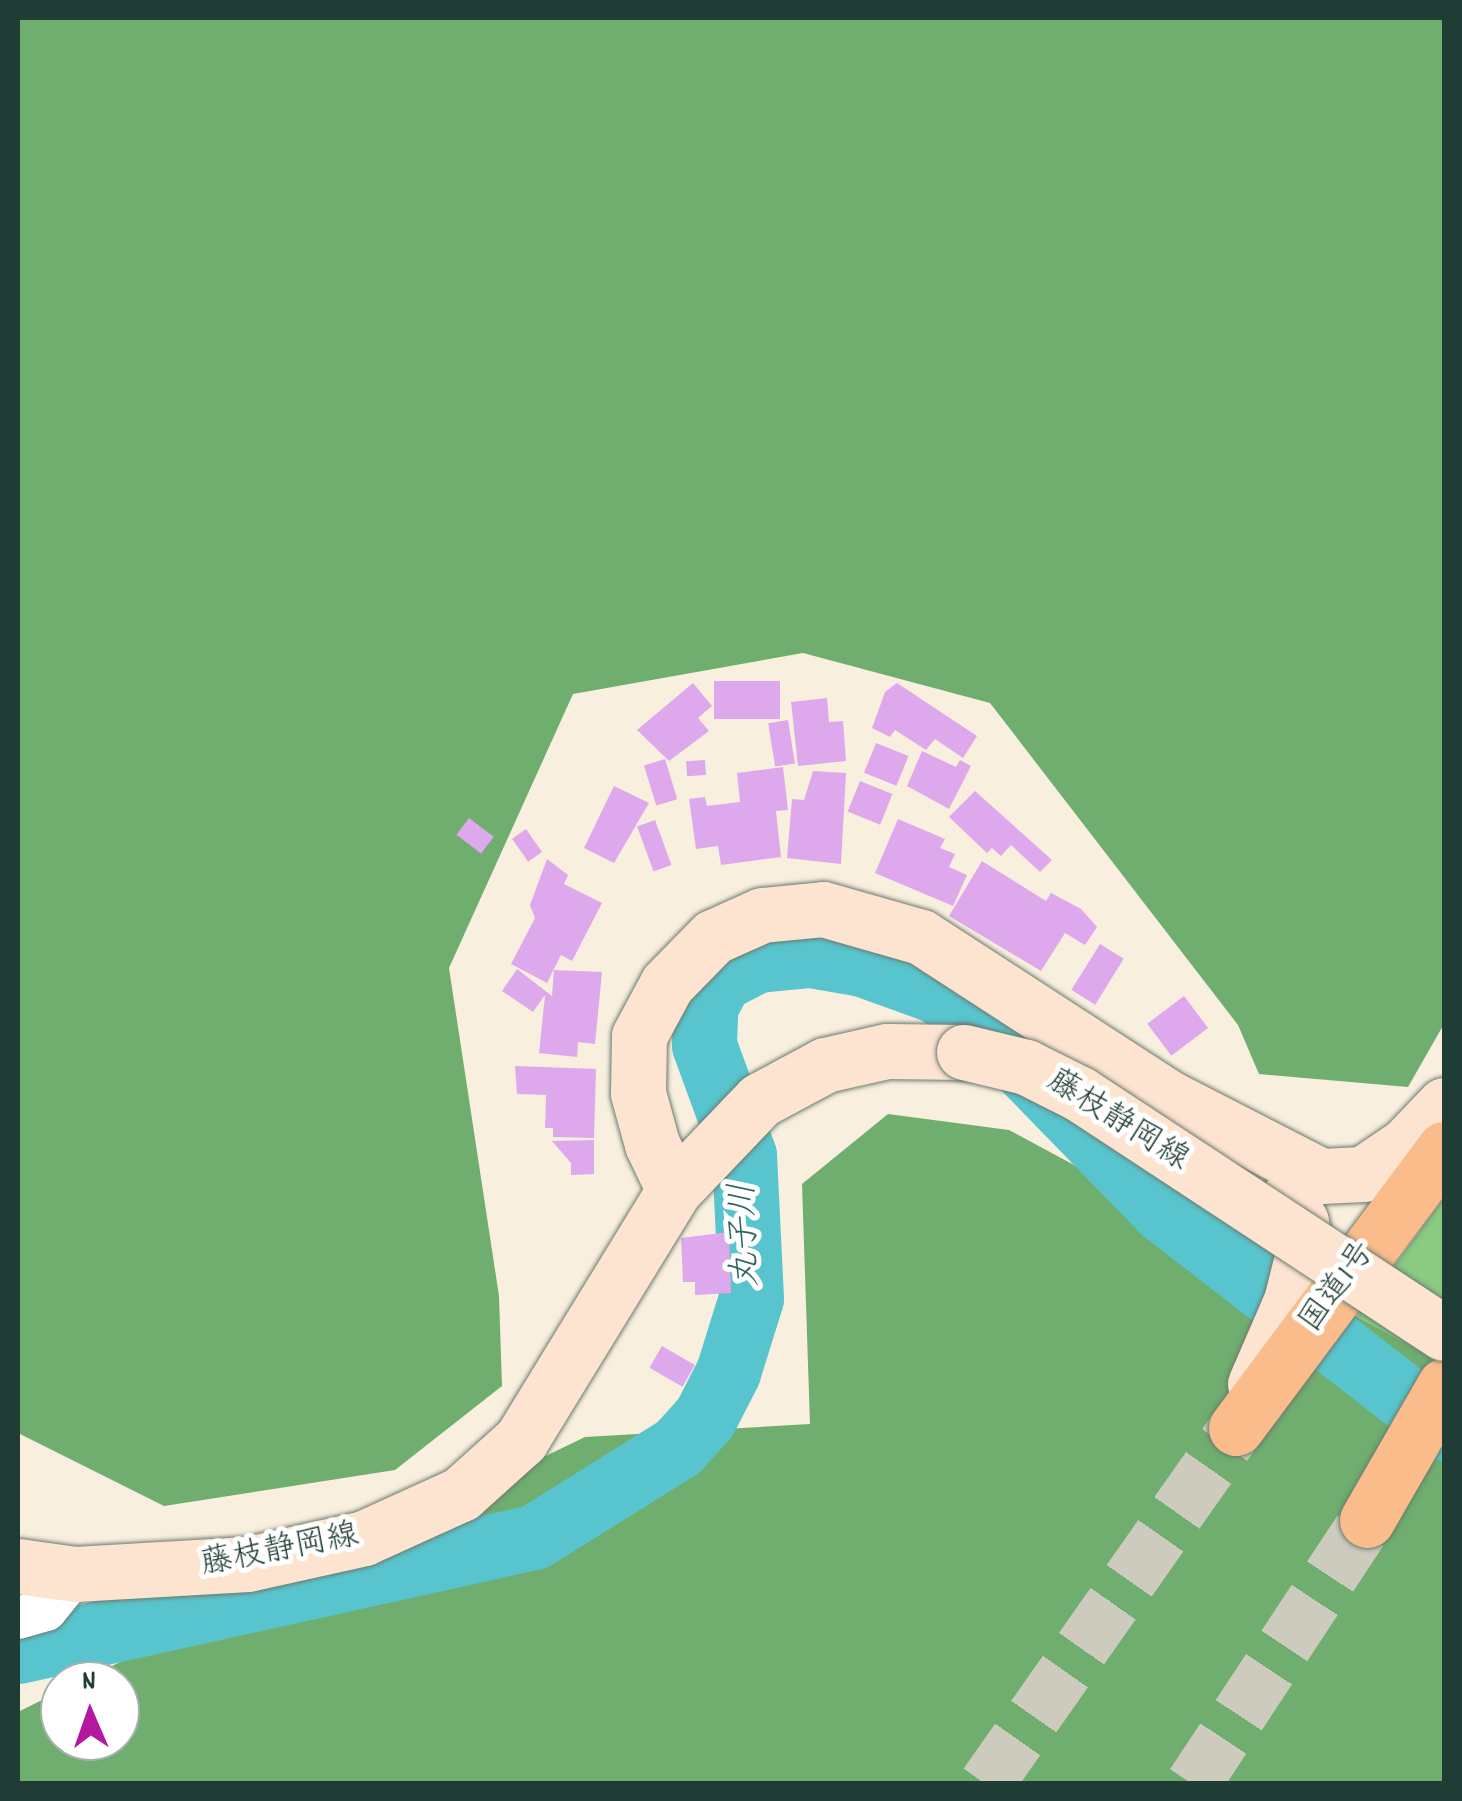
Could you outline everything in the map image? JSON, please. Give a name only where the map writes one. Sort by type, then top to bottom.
[{"type":"highway","name":"国道1号","points":[[1236,1428],[1444,1150]]},
{"type":"highway","points":[[1367,1520],[1444,1386]]},
{"type":"main road","name":"藤枝静岡線","points":[[688,1174],[652,1144],[638,1093],[640,1036],[667,984],[713,937],[762,915],[823,910],[921,938],[1167,1097]]},
{"type":"main road","name":"藤枝静岡線","points":[[18,1566],[75,1574],[248,1564],[364,1538],[460,1494],[521,1440],[688,1174],[760,1100],[825,1066],[887,1051],[964,1052],[1026,1067],[1080,1094],[1444,1333]]},
{"type":"main road","points":[[1167,1097],[1320,1176],[1363,1174],[1406,1145],[1444,1105]]},
{"type":"main road","points":[[1167,1097],[1284,1190],[1301,1222],[1304,1249],[1291,1301],[1236,1428]]},
{"type":"street","points":[[18,1618],[46,1610],[75,1574]]},
{"type":"green space","points":[[18,18],[1444,18],[1444,1024],[1408,1087],[1259,1074],[1238,1025],[990,703],[803,653],[573,694],[449,968],[499,1296],[502,1386],[395,1470],[164,1506],[18,1433]]},
{"type":"green space","points":[[888,1114],[1009,1130],[1444,1364],[1444,1783],[18,1783],[18,1712],[40,1701],[40,1761],[140,1761],[140,1661],[122,1661],[585,1437],[810,1424],[802,1184]]},
{"type":"green space","points":[[1444,1198],[1444,1341],[1418,1379],[1347,1330]]},
{"type":"building","points":[[714,681],[780,681],[780,719],[714,719]]},
{"type":"building","points":[[693,683],[712,706],[698,718],[709,731],[669,761],[637,730]]},
{"type":"building","points":[[897,683],[977,736],[963,758],[935,739],[926,750],[895,730],[890,737],[872,728],[885,692]]},
{"type":"building","points":[[827,698],[829,722],[843,721],[846,761],[798,766],[791,702]]},
{"type":"building","points":[[788,720],[795,763],[775,767],[768,723]]},
{"type":"building","points":[[876,743],[908,756],[896,786],[864,773]]},
{"type":"building","points":[[922,751],[956,767],[960,760],[971,766],[949,809],[907,786]]},
{"type":"building","points":[[665,759],[677,799],[656,806],[644,765]]},
{"type":"building","points":[[705,760],[706,775],[687,776],[686,761]]},
{"type":"building","points":[[783,767],[788,810],[776,811],[781,857],[721,865],[718,846],[696,849],[689,799],[705,797],[707,806],[740,802],[737,773]]},
{"type":"building","points":[[813,771],[846,773],[841,864],[787,858],[792,799],[804,800]]},
{"type":"building","points":[[860,781],[892,794],[880,825],[848,812]]},
{"type":"building","points":[[614,786],[649,803],[614,863],[584,848]]},
{"type":"building","points":[[975,791],[1052,860],[1040,872],[1011,845],[1001,856],[992,848],[987,853],[949,817]]},
{"type":"building","points":[[469,818],[494,837],[481,853],[456,835]]},
{"type":"building","points":[[898,819],[945,839],[940,848],[955,854],[949,867],[967,875],[953,906],[875,873]]},
{"type":"building","points":[[655,820],[671,865],[654,872],[637,826]]},
{"type":"building","points":[[526,829],[542,852],[528,862],[512,839]]},
{"type":"building","points":[[547,859],[568,875],[564,884],[602,903],[572,961],[561,955],[547,983],[511,964],[535,918],[530,905]]},
{"type":"building","points":[[982,861],[1046,901],[1051,893],[1081,909],[1097,927],[1085,945],[1065,933],[1041,971],[949,916]]},
{"type":"building","points":[[1100,944],[1124,959],[1095,1005],[1071,990]]},
{"type":"building","points":[[517,969],[552,996],[554,970],[602,972],[595,1044],[578,1042],[577,1057],[539,1053],[545,995],[533,1012],[502,991]]},
{"type":"building","points":[[1184,996],[1208,1028],[1171,1056],[1147,1024]]},
{"type":"building","points":[[515,1066],[596,1069],[594,1138],[553,1137],[553,1128],[545,1128],[546,1095],[517,1094]]},
{"type":"building","points":[[594,1140],[594,1174],[571,1175],[571,1163],[552,1141]]},
{"type":"building","points":[[729,1232],[731,1293],[695,1295],[695,1282],[683,1282],[681,1238]]},
{"type":"building","points":[[662,1346],[695,1365],[682,1387],[650,1368]]},
{"type":"waterway","name":"丸子川","points":[[18,1651],[534,1537],[678,1447],[705,1417],[728,1372],[751,1298],[744,1155],[704,1045],[705,1007],[720,979],[757,960],[810,955],[862,964],[937,991],[987,1029],[1163,1210],[1444,1428]]},
{"type":"tunnel","points":[[986,1784],[1236,1428]]},
{"type":"tunnel","points":[[1193,1784],[1367,1520]]}]
